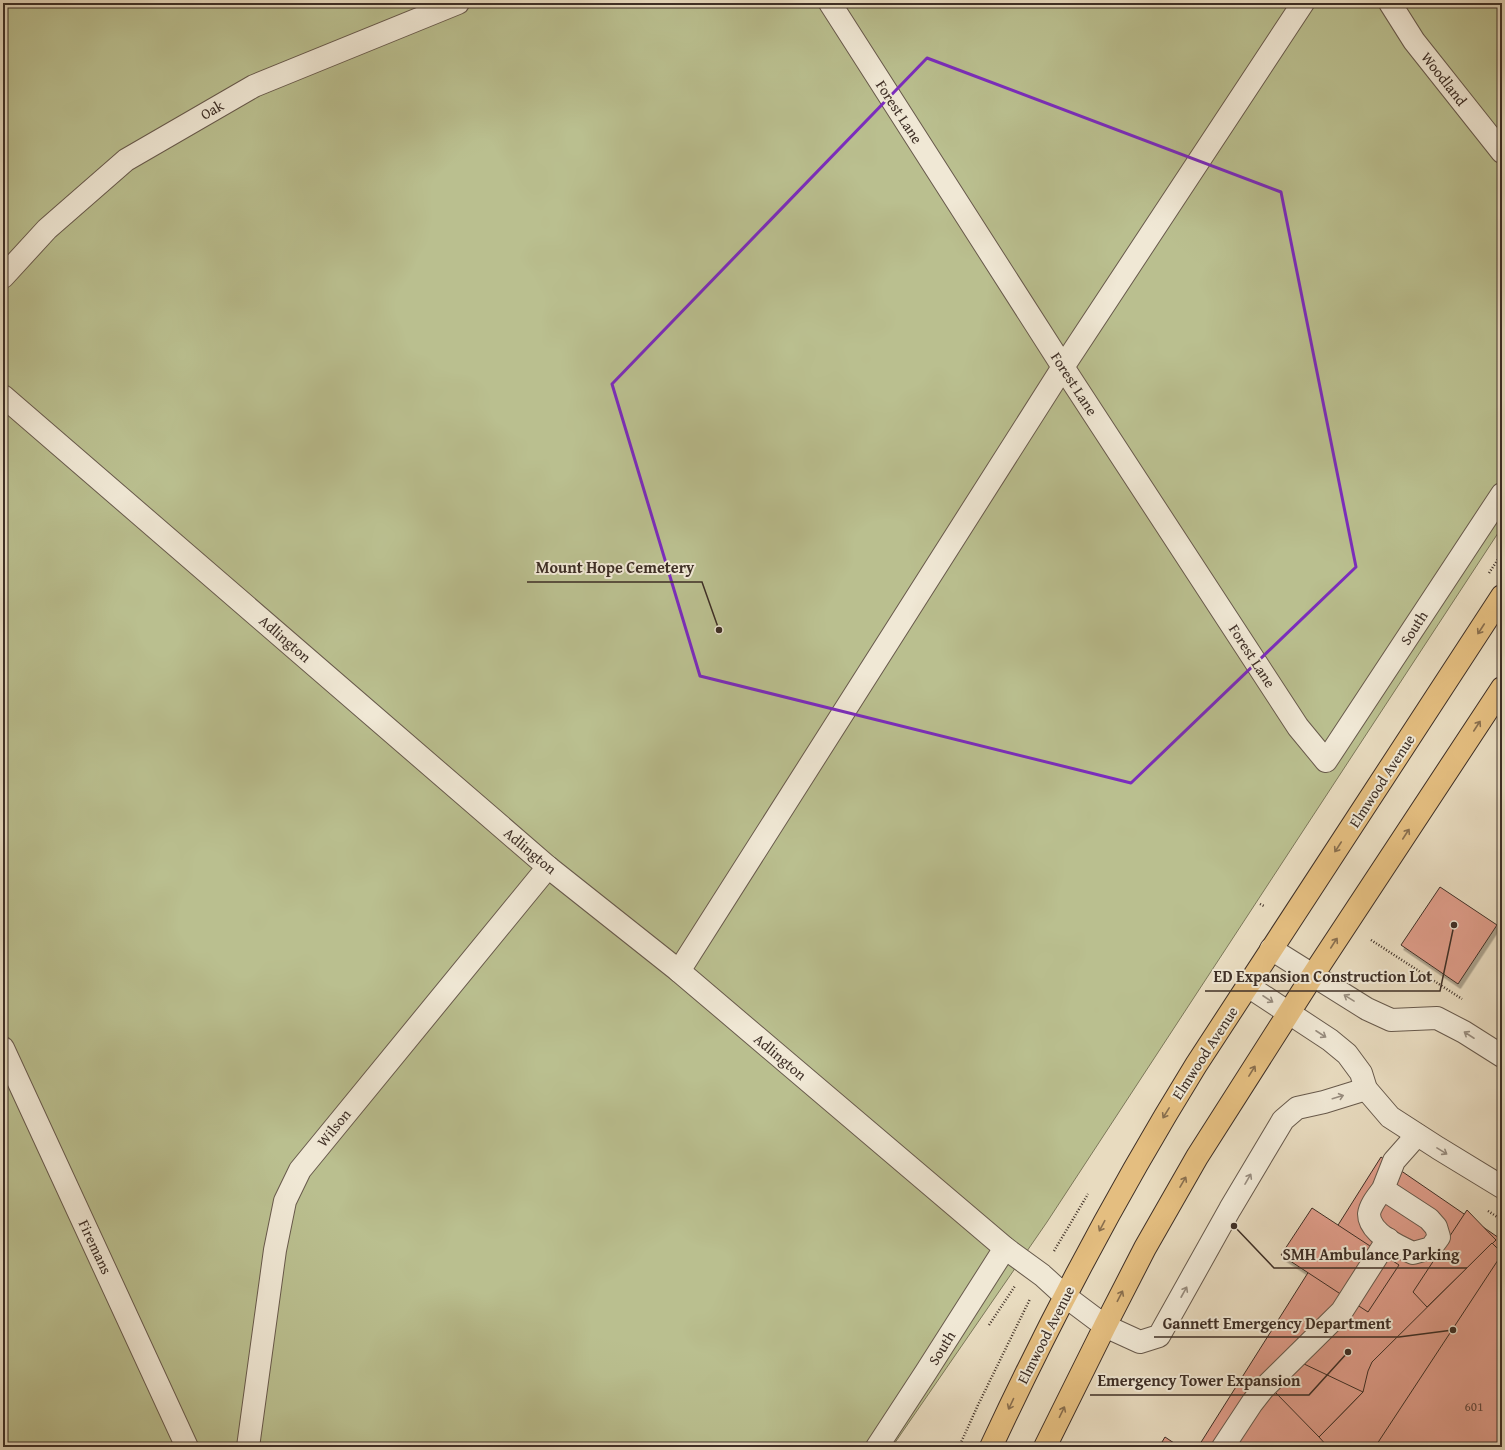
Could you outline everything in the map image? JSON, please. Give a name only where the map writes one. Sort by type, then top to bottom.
[{"type":"main road","name":"Elmwood Avenue","points":[[991,1447],[1065,1296],[1158,1127],[1271,949],[1502,596]]},
{"type":"main road","points":[[1045,1447],[1145,1248],[1193,1164],[1312,975],[1502,688]]},
{"type":"lane","name":"Oak","points":[[3,277],[47,229],[126,160],[254,86],[458,3]]},
{"type":"lane","name":"Forest Lane","points":[[830,3],[1063,367],[1294,720],[1326,761]]},
{"type":"lane","points":[[679,971],[1063,367],[1303,3]]},
{"type":"lane","name":"Woodland","points":[[1390,3],[1414,41],[1502,152]]},
{"type":"lane","name":"Adlington","points":[[3,396],[548,867],[679,971],[1005,1248],[1042,1275],[1065,1296],[1105,1326],[1140,1342],[1159,1336],[1230,1209],[1283,1120],[1297,1108],[1324,1102],[1366,1089]]},
{"type":"lane","name":"South","points":[[1326,761],[1502,494]]},
{"type":"lane","name":"Wilson","points":[[248,1447],[275,1250],[285,1201],[300,1170],[548,867]]},
{"type":"lane","points":[[1271,949],[1367,1009],[1391,1020],[1437,1018],[1464,1032],[1502,1056]]},
{"type":"lane","points":[[1248,986],[1330,1040],[1347,1054],[1361,1073],[1366,1089],[1390,1117],[1502,1187]]},
{"type":"lane","name":"Firemans","points":[[3,1048],[187,1447]]},
{"type":"lane","points":[[1383,1189],[1429,1219],[1436,1226],[1438,1237],[1431,1248],[1413,1253],[1399,1247],[1378,1232],[1372,1223],[1369,1214],[1372,1205],[1383,1189],[1394,1161],[1417,1134]]},
{"type":"lane","points":[[1223,1447],[1252,1402],[1263,1389],[1342,1311],[1388,1239]]},
{"type":"lane","name":"South","points":[[877,1447],[1005,1248]]},
{"type":"path","points":[[1260,904],[1264,906]]},
{"type":"path","points":[[1371,940],[1463,1000]]},
{"type":"highlighted area","points":[[927,58],[1281,192],[1356,567],[1131,783],[700,676],[612,384]]},
{"type":"green space","points":[[3,3],[1502,3],[1502,527],[1047,1222],[892,1447],[3,1447]]},
{"type":"building","points":[[1440,887],[1497,925],[1458,984],[1401,945]]},
{"type":"building","points":[[1381,1157],[1502,1240],[1502,1257],[1375,1447],[1198,1447]]},
{"type":"building","points":[[1312,1208],[1399,1265],[1368,1312],[1281,1255]]},
{"type":"building","points":[[1467,1210],[1496,1240],[1427,1307],[1413,1292]]},
{"type":"building","points":[[1492,1243],[1502,1253],[1502,1447],[1328,1447],[1319,1437],[1363,1392],[1368,1371],[1372,1362]]},
{"type":"building","points":[[1502,1254],[1502,1447],[1375,1447]]},
{"type":"building","points":[[1302,1363],[1363,1392],[1319,1437],[1274,1391]]},
{"type":"building","points":[[1165,1437],[1180,1447],[1159,1447]]},
{"type":"place","name":"Mount Hope Cemetery","points":[[719,630]]},
{"type":"place","name":"ED Expansion Construction Lot","points":[[1454,925]]},
{"type":"place","name":"SMH Ambulance Parking","points":[[1234,1226]]},
{"type":"place","name":"Gannett Emergency Department","points":[[1453,1330]]},
{"type":"place","name":"Emergency Tower Expansion","points":[[1348,1352]]}]
